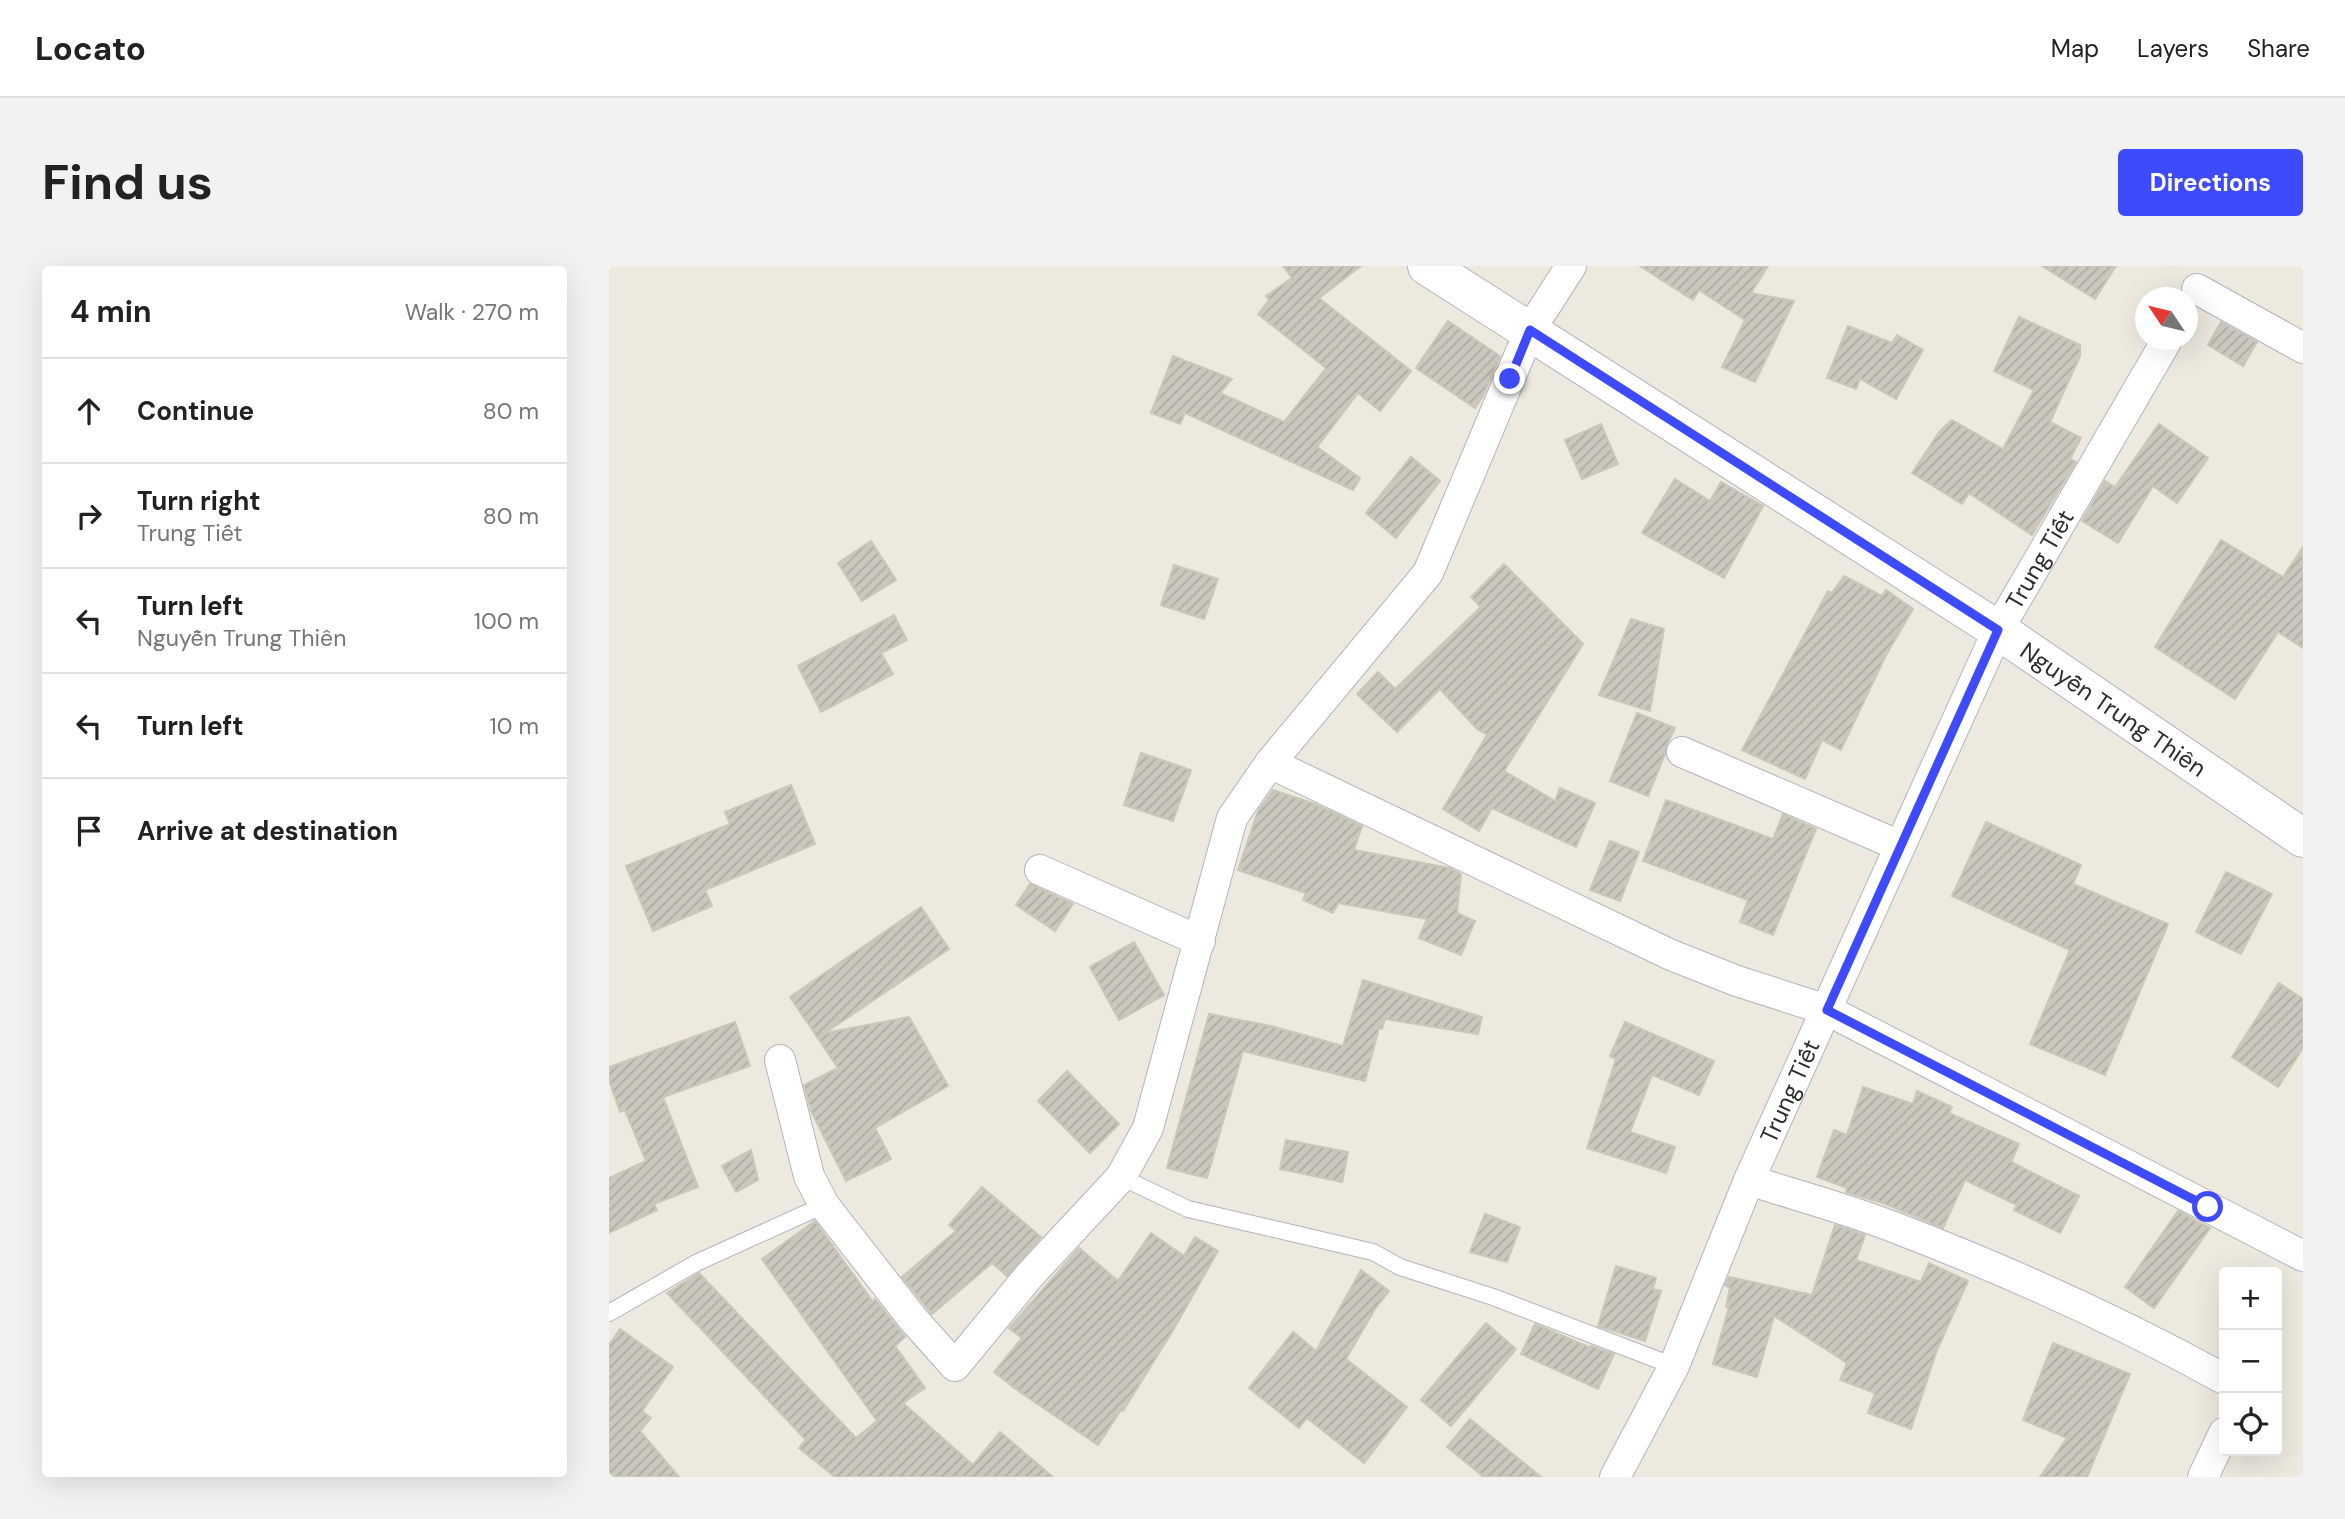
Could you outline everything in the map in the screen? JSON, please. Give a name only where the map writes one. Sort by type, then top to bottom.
[{"type":"street","name":"Nguyễn Trung Thiên","points":[[1427,266],[1998,630],[2302,834]]},
{"type":"street","points":[[781,1060],[809,1175],[824,1205],[913,1319],[955,1366],[1029,1276],[1121,1177],[1148,1128],[1232,818],[1270,763],[1428,573],[1530,330],[1571,266]]},
{"type":"street","points":[[2198,286],[2303,348]]},
{"type":"street","name":"Trung Tiết","points":[[1615,1477],[1674,1366],[1749,1180],[1998,630],[2161,350]]},
{"type":"street","points":[[1682,752],[1900,846]]},
{"type":"street","points":[[1270,763],[1671,955],[1737,981],[1827,1010],[2303,1256]]},
{"type":"street","points":[[1040,870],[1200,941]]},
{"type":"street","points":[[1749,1180],[1895,1227],[2008,1273],[2064,1298],[2219,1376]]},
{"type":"street","points":[[2203,1477],[2219,1443]]},
{"type":"lane","points":[[1121,1177],[1188,1209],[1373,1252],[1400,1267],[1493,1297],[1674,1366]]},
{"type":"lane","points":[[609,1313],[696,1263],[824,1205]]},
{"type":"building","points":[[1283,266],[1361,266],[1319,298],[1411,371],[1380,411],[1358,393],[1317,447],[1360,478],[1353,490],[1185,413],[1180,424],[1151,413],[1173,356],[1232,379],[1220,393],[1284,422],[1326,368],[1258,314],[1269,300],[1266,296],[1292,278]]},
{"type":"building","points":[[1640,266],[1768,266],[1751,293],[1794,301],[1755,382],[1722,367],[1745,320],[1699,290],[1693,300]]},
{"type":"building","points":[[2042,266],[2116,266],[2095,299]]},
{"type":"building","points":[[2019,317],[2080,345],[2080,356],[2050,422],[2081,438],[2070,459],[2076,462],[2032,535],[1969,493],[1962,504],[1912,473],[1940,431],[1952,420],[2003,449],[2034,390],[1994,371]]},
{"type":"building","points":[[1448,321],[1500,356],[1475,408],[1416,368]]},
{"type":"building","points":[[2221,322],[2257,342],[2243,366],[2208,345]]},
{"type":"building","points":[[1848,326],[1892,343],[1897,335],[1923,350],[1896,399],[1860,379],[1856,389],[1827,378]]},
{"type":"building","points":[[1601,424],[1618,464],[1582,479],[1565,440]]},
{"type":"building","points":[[2159,424],[2208,458],[2177,503],[2153,486],[2118,543],[2082,521],[2105,481],[2115,487]]},
{"type":"building","points":[[1411,457],[1440,481],[1396,538],[1366,513]]},
{"type":"building","points":[[1675,479],[1710,501],[1721,482],[1763,506],[1724,578],[1642,533]]},
{"type":"building","points":[[2221,540],[2283,577],[2303,547],[2303,648],[2278,632],[2235,699],[2155,647]]},
{"type":"building","points":[[871,541],[896,580],[862,601],[838,563]]},
{"type":"building","points":[[1504,564],[1583,644],[1504,771],[1555,801],[1560,788],[1595,803],[1576,847],[1492,808],[1479,831],[1443,809],[1487,735],[1477,729],[1440,689],[1397,732],[1357,694],[1378,672],[1395,689],[1481,607],[1471,597]]},
{"type":"building","points":[[1174,565],[1218,579],[1204,619],[1161,605]]},
{"type":"building","points":[[1844,576],[1882,596],[1886,590],[1913,609],[1885,657],[1841,750],[1822,740],[1805,779],[1742,750],[1828,591],[1832,593]]},
{"type":"building","points":[[894,615],[907,640],[881,653],[893,674],[821,712],[798,666]]},
{"type":"building","points":[[1631,619],[1664,629],[1650,711],[1599,695]]},
{"type":"building","points":[[1637,713],[1675,728],[1648,796],[1610,781]]},
{"type":"building","points":[[1141,753],[1191,770],[1173,821],[1124,805]]},
{"type":"building","points":[[791,785],[815,844],[705,890],[712,906],[653,931],[626,866],[730,824],[725,812]]},
{"type":"building","points":[[1273,790],[1315,804],[1362,826],[1354,850],[1449,868],[1461,874],[1457,913],[1475,921],[1461,955],[1419,938],[1427,919],[1338,903],[1333,913],[1303,900],[1306,893],[1238,870],[1258,811]]},
{"type":"building","points":[[1666,800],[1773,839],[1783,814],[1816,829],[1773,935],[1740,922],[1748,900],[1643,861]]},
{"type":"building","points":[[1986,822],[2081,865],[2073,884],[2168,924],[2105,1075],[2030,1044],[2070,950],[1952,896]]},
{"type":"building","points":[[1610,841],[1639,852],[1620,901],[1590,890]]},
{"type":"building","points":[[2226,872],[2272,894],[2241,954],[2196,932]]},
{"type":"building","points":[[1030,884],[1073,904],[1055,931],[1016,905]]},
{"type":"building","points":[[921,907],[949,949],[825,1033],[909,1017],[948,1086],[875,1128],[891,1159],[846,1181],[811,1111],[804,1085],[838,1068],[790,997]]},
{"type":"building","points":[[1134,942],[1164,995],[1119,1020],[1090,967]]},
{"type":"building","points":[[1363,980],[1482,1017],[1478,1034],[1385,1019],[1382,1029],[1379,1028],[1365,1081],[1243,1051],[1207,1178],[1167,1168],[1209,1014],[1271,1026],[1343,1046]]},
{"type":"building","points":[[2279,983],[2303,999],[2303,1048],[2278,1087],[2232,1057]]},
{"type":"building","points":[[735,1022],[750,1066],[663,1097],[698,1187],[654,1204],[657,1210],[609,1233],[609,1178],[646,1161],[625,1110],[620,1112],[609,1080],[609,1067]]},
{"type":"building","points":[[1625,1022],[1714,1061],[1699,1095],[1652,1075],[1630,1132],[1675,1147],[1666,1173],[1587,1148],[1616,1059],[1610,1056]]},
{"type":"building","points":[[1067,1071],[1119,1124],[1090,1153],[1038,1101]]},
{"type":"building","points":[[1863,1087],[1913,1104],[1917,1091],[1952,1107],[1949,1113],[2019,1144],[2011,1162],[2079,1196],[2060,1233],[2014,1210],[2017,1205],[1965,1180],[1943,1228],[1878,1201],[1846,1192],[1847,1188],[1817,1177],[1834,1130],[1847,1135]]},
{"type":"building","points":[[1286,1140],[1348,1152],[1342,1182],[1280,1169]]},
{"type":"building","points":[[751,1150],[758,1180],[736,1192],[722,1166]]},
{"type":"building","points":[[982,1187],[1041,1237],[1007,1276],[992,1263],[932,1314],[902,1277],[956,1231],[949,1225]]},
{"type":"building","points":[[2178,1211],[2210,1228],[2154,1308],[2125,1287]]},
{"type":"building","points":[[1485,1214],[1520,1227],[1507,1262],[1470,1252]]},
{"type":"building","points":[[815,1221],[873,1302],[875,1299],[905,1337],[895,1346],[925,1388],[903,1403],[973,1465],[1000,1432],[1053,1477],[835,1477],[799,1448],[806,1440],[667,1293],[699,1273],[856,1438],[877,1421],[762,1259]]},
{"type":"building","points":[[1835,1225],[1865,1235],[1856,1260],[1921,1282],[1929,1263],[1968,1281],[1937,1350],[1911,1429],[1868,1413],[1875,1393],[1840,1380],[1847,1363],[1774,1316],[1757,1377],[1713,1364],[1729,1307],[1726,1307],[1730,1288],[1725,1285],[1729,1277],[1812,1295]]},
{"type":"building","points":[[1151,1233],[1184,1256],[1195,1237],[1218,1251],[1172,1332],[1123,1411],[1121,1410],[1098,1445],[994,1372],[1022,1338],[1009,1328],[1079,1248],[1118,1281]]},
{"type":"building","points":[[1616,1266],[1656,1278],[1653,1289],[1661,1291],[1645,1341],[1598,1326]]},
{"type":"building","points":[[1361,1270],[1389,1291],[1375,1309],[1346,1359],[1407,1407],[1364,1463],[1307,1418],[1299,1428],[1249,1388],[1293,1332],[1316,1351]]},
{"type":"building","points":[[1486,1323],[1516,1349],[1451,1426],[1421,1400]]},
{"type":"building","points":[[1535,1324],[1591,1348],[1614,1354],[1598,1389],[1521,1354]]},
{"type":"building","points":[[620,1329],[673,1367],[642,1411],[651,1418],[640,1431],[679,1477],[609,1477],[609,1345]]},
{"type":"building","points":[[2053,1343],[2130,1374],[2087,1477],[2040,1477],[2067,1438],[2023,1420]]},
{"type":"building","points":[[1470,1419],[1541,1477],[1484,1477],[1447,1447]]},
{"type":"route","points":[[1510,379],[1530,330],[1998,630],[1827,1010],[2208,1207]]}]
